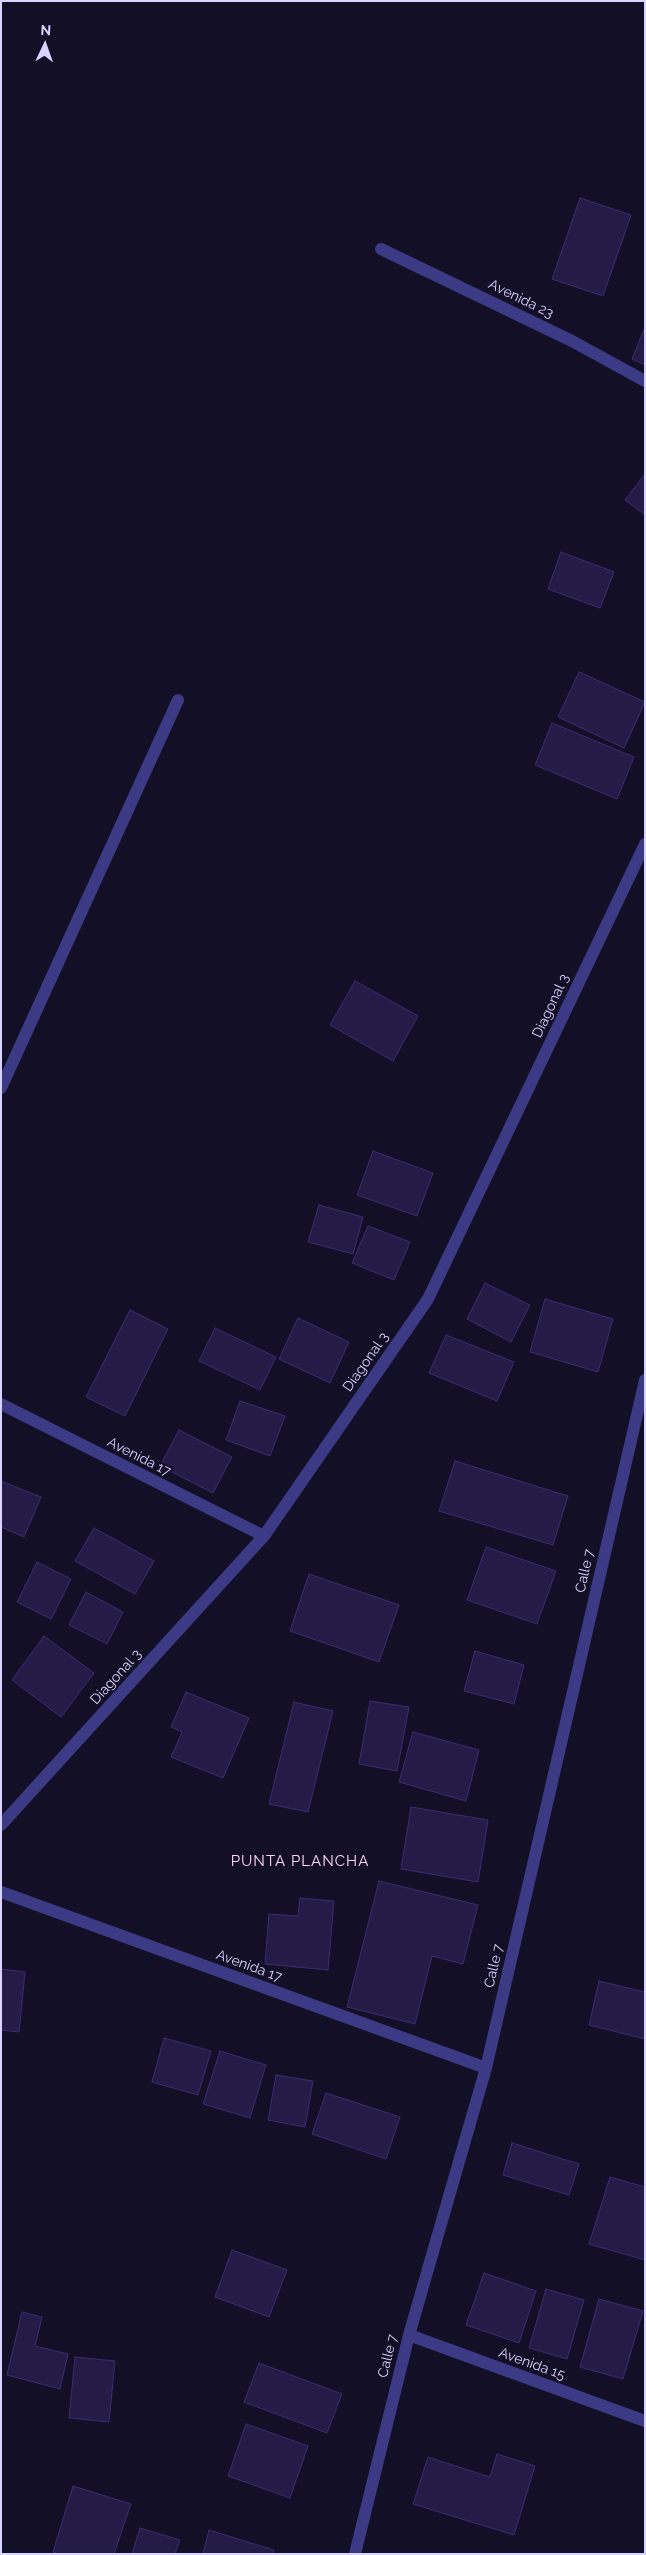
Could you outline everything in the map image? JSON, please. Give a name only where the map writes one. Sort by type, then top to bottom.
[{"type":"street","name":"Avenida 23","points":[[381,250],[572,341],[645,381]]},
{"type":"street","points":[[1,1088],[178,700]]},
{"type":"street","name":"Diagonal 3","points":[[1,1825],[264,1536],[428,1300],[645,844]]},
{"type":"street","name":"Calle 7","points":[[355,2554],[408,2335],[486,2068],[645,1380]]},
{"type":"street","name":"Avenida 17","points":[[1,1404],[264,1536]]},
{"type":"street","name":"Avenida 17","points":[[1,1892],[486,2068]]},
{"type":"street","name":"Avenida 15","points":[[408,2335],[645,2421]]},
{"type":"building","points":[[580,198],[631,215],[603,296],[552,279]]},
{"type":"building","points":[[645,327],[645,365],[632,359]]},
{"type":"building","points":[[645,474],[645,515],[625,500]]},
{"type":"building","points":[[561,552],[614,572],[600,608],[548,589]]},
{"type":"building","points":[[579,672],[645,702],[624,748],[558,717]]},
{"type":"building","points":[[552,723],[634,757],[617,799],[535,765]]},
{"type":"building","points":[[355,981],[418,1016],[393,1061],[330,1025]]},
{"type":"building","points":[[373,1151],[433,1173],[417,1216],[357,1195]]},
{"type":"building","points":[[319,1205],[363,1217],[353,1254],[308,1242]]},
{"type":"building","points":[[368,1226],[410,1242],[394,1280],[352,1263]]},
{"type":"building","points":[[485,1283],[530,1305],[511,1342],[467,1319]]},
{"type":"building","points":[[545,1299],[613,1319],[598,1372],[530,1352]]},
{"type":"building","points":[[130,1310],[168,1329],[125,1416],[86,1397]]},
{"type":"building","points":[[298,1318],[349,1342],[330,1383],[279,1359]]},
{"type":"building","points":[[215,1328],[276,1357],[260,1390],[199,1361]]},
{"type":"building","points":[[446,1335],[514,1362],[497,1401],[429,1373]]},
{"type":"building","points":[[240,1401],[285,1416],[270,1456],[226,1440]]},
{"type":"building","points":[[179,1430],[232,1457],[213,1493],[160,1466]]},
{"type":"building","points":[[455,1461],[568,1496],[553,1545],[439,1511]]},
{"type":"building","points":[[1,1481],[41,1497],[24,1537],[1,1527]]},
{"type":"building","points":[[94,1528],[154,1561],[135,1594],[75,1561]]},
{"type":"building","points":[[486,1547],[556,1571],[537,1624],[467,1600]]},
{"type":"building","points":[[37,1562],[71,1579],[51,1619],[17,1602]]},
{"type":"building","points":[[309,1574],[399,1605],[379,1662],[290,1631]]},
{"type":"building","points":[[86,1592],[123,1612],[107,1644],[69,1625]]},
{"type":"building","points":[[44,1636],[94,1673],[61,1717],[12,1680]]},
{"type":"building","points":[[475,1651],[524,1665],[514,1704],[464,1691]]},
{"type":"building","points":[[186,1692],[249,1718],[223,1778],[171,1757],[182,1732],[171,1727]]},
{"type":"building","points":[[370,1701],[409,1707],[397,1771],[359,1764]]},
{"type":"building","points":[[294,1702],[333,1711],[308,1812],[269,1804]]},
{"type":"building","points":[[413,1732],[479,1750],[466,1801],[399,1782]]},
{"type":"building","points":[[411,1807],[488,1820],[478,1882],[401,1869]]},
{"type":"building","points":[[379,1881],[478,1905],[463,1964],[432,1956],[415,2024],[347,2007]]},
{"type":"building","points":[[300,1898],[334,1901],[328,1970],[265,1964],[269,1914],[298,1916]]},
{"type":"building","points":[[1,1969],[25,1972],[19,2032],[1,2030]]},
{"type":"building","points":[[599,1981],[645,1992],[645,2039],[589,2025]]},
{"type":"building","points":[[164,2038],[211,2051],[198,2095],[152,2082]]},
{"type":"building","points":[[220,2051],[266,2065],[250,2118],[203,2104]]},
{"type":"building","points":[[276,2075],[313,2081],[305,2127],[268,2120]]},
{"type":"building","points":[[326,2093],[400,2117],[386,2159],[312,2134]]},
{"type":"building","points":[[512,2143],[579,2164],[569,2195],[503,2175]]},
{"type":"building","points":[[610,2177],[645,2187],[645,2260],[589,2244]]},
{"type":"building","points":[[232,2250],[287,2270],[269,2317],[215,2297]]},
{"type":"building","points":[[484,2273],[536,2291],[519,2343],[466,2325]]},
{"type":"building","points":[[546,2289],[584,2300],[567,2359],[529,2348]]},
{"type":"building","points":[[599,2299],[643,2311],[623,2379],[580,2367]]},
{"type":"building","points":[[22,2312],[42,2317],[35,2346],[68,2354],[60,2389],[7,2375]]},
{"type":"building","points":[[75,2357],[115,2361],[109,2422],[69,2418]]},
{"type":"building","points":[[259,2363],[342,2394],[327,2433],[244,2402]]},
{"type":"building","points":[[246,2424],[308,2446],[290,2498],[228,2476]]},
{"type":"building","points":[[497,2454],[535,2466],[514,2535],[413,2504],[428,2457],[490,2477]]},
{"type":"building","points":[[73,2486],[131,2504],[114,2554],[59,2554],[53,2552]]},
{"type":"building","points":[[140,2528],[180,2540],[175,2554],[132,2554]]},
{"type":"building","points":[[209,2530],[274,2550],[273,2554],[203,2554]]},
{"type":"district","name":"PUNTA PLANCHA","points":[[300,1861]]}]
